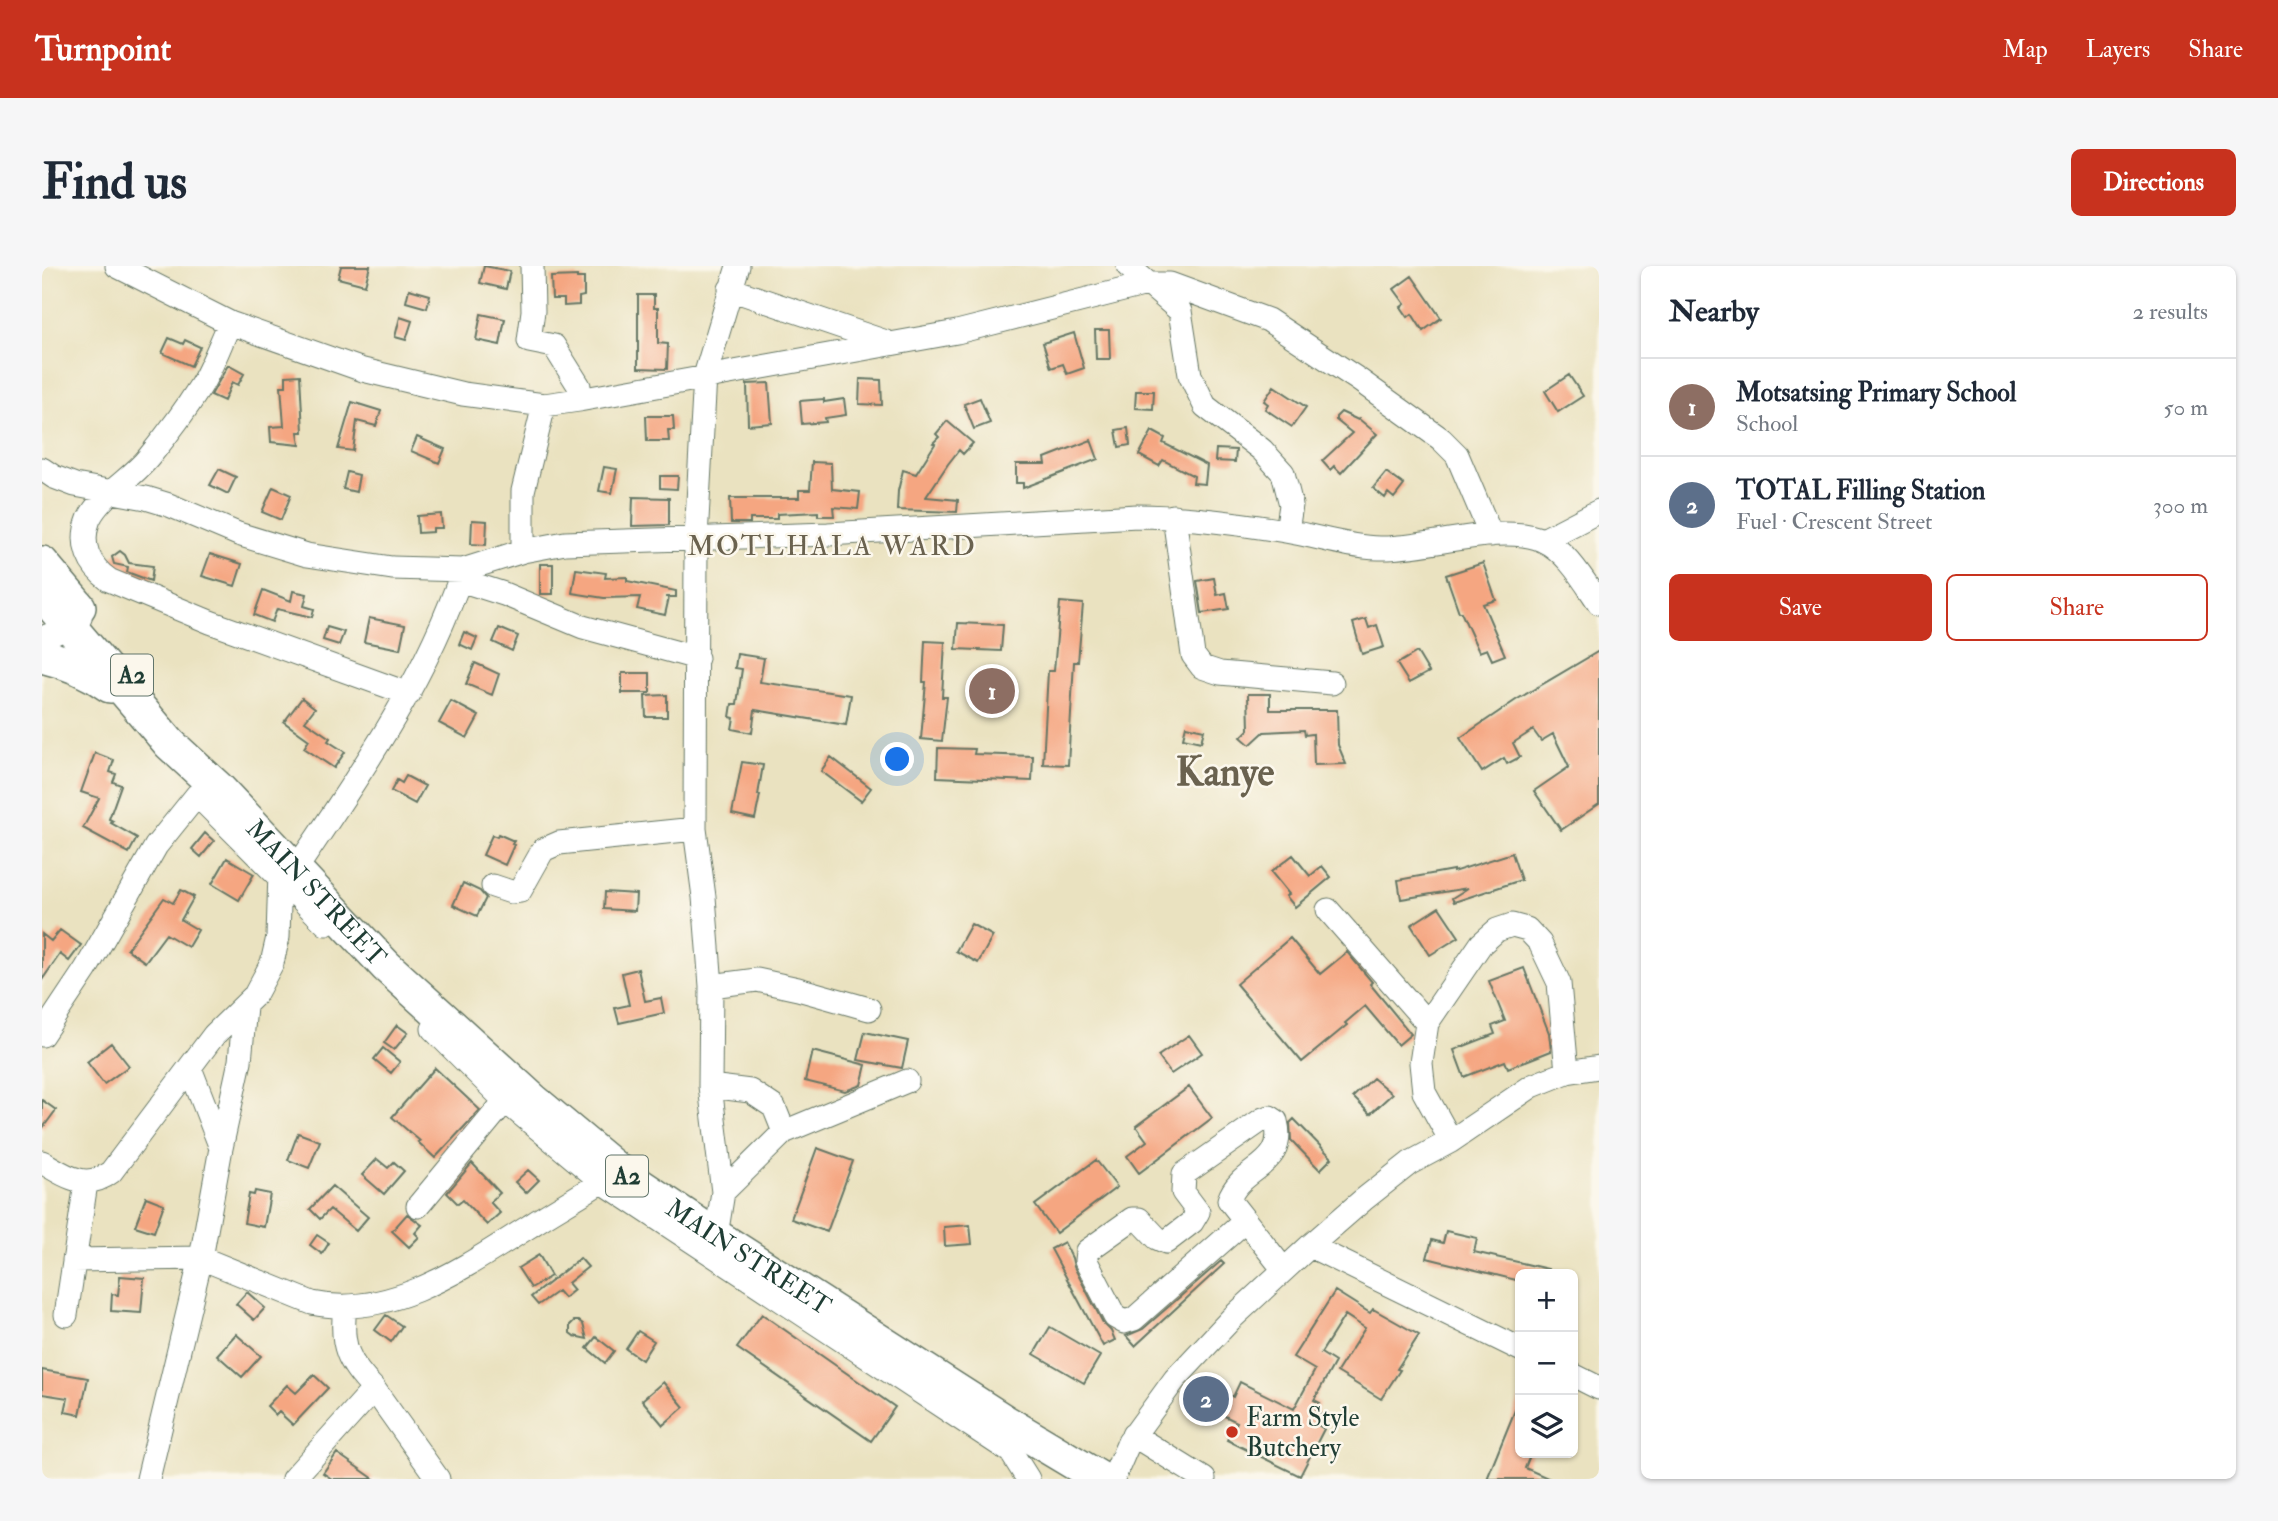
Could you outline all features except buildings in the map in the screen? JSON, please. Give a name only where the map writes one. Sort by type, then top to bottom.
[{"type":"highway","name":"MAIN STREET","points":[[42,563],[60,617],[208,792],[386,966],[533,1100],[609,1175],[716,1236],[1004,1422],[1101,1479]]},
{"type":"highway","name":"MAIN STREET","points":[[60,617],[208,792]]},
{"type":"highway","points":[[42,656],[65,661],[99,678],[138,706]]},
{"type":"street","points":[[117,266],[230,323],[363,370],[463,394],[544,405],[957,332],[1147,284],[1170,284],[1268,320],[1359,380],[1441,439],[1457,455],[1491,535]]},
{"type":"street","points":[[532,266],[533,311],[529,341],[554,346],[579,386],[579,400]]},
{"type":"street","points":[[716,1236],[723,1192],[710,1086],[710,986],[704,897],[695,829],[696,538],[705,376],[738,266]]},
{"type":"street","points":[[1128,266],[1180,311],[1190,375],[1205,406],[1262,450],[1283,473],[1291,505],[1287,531]]},
{"type":"street","points":[[730,289],[890,343]]},
{"type":"street","points":[[230,323],[201,386],[148,459],[97,508],[89,520],[85,538],[87,555],[97,571],[109,580],[210,622],[410,694]]},
{"type":"street","points":[[523,551],[523,491],[544,405]]},
{"type":"street","points":[[42,470],[75,485],[170,505],[238,534],[307,555],[462,575],[583,627],[697,658]]},
{"type":"street","points":[[1543,540],[1599,510]]},
{"type":"street","points":[[1174,516],[1193,655],[1202,667],[1220,673],[1332,683]]},
{"type":"street","points":[[42,1161],[86,1183],[99,1181],[111,1172],[214,1035],[255,995],[272,963],[278,937],[285,867],[361,774],[410,694],[462,575],[523,551],[565,544],[1174,516],[1287,531],[1342,544],[1380,548],[1491,535],[1524,536],[1543,540],[1559,552],[1574,567],[1599,603]]},
{"type":"street","points":[[42,1035],[86,969],[156,846],[208,792]]},
{"type":"street","points":[[492,886],[511,892],[520,891],[543,850],[559,843],[695,829]]},
{"type":"street","points":[[285,867],[505,1101],[1011,1452],[1028,1479]]},
{"type":"street","points":[[1328,910],[1427,1023]]},
{"type":"street","points":[[1451,1141],[1424,1092],[1420,1063],[1427,1023],[1481,944],[1497,930],[1512,925],[1527,929],[1540,943],[1559,983],[1567,1072]]},
{"type":"street","points":[[710,986],[757,980],[869,1009]]},
{"type":"street","points":[[148,1479],[201,1258],[240,1061],[245,1007]]},
{"type":"street","points":[[1113,1479],[1133,1435],[1175,1378],[1231,1319],[1310,1246],[1410,1163],[1451,1141],[1532,1086],[1567,1072],[1599,1067]]},
{"type":"street","points":[[190,1068],[221,1148]]},
{"type":"street","points":[[723,1192],[784,1132],[907,1081]]},
{"type":"street","points":[[710,1086],[750,1091],[774,1107],[784,1132]]},
{"type":"street","points":[[418,1206],[505,1101]]},
{"type":"street","points":[[1166,1241],[1192,1222],[1198,1212],[1184,1192],[1184,1174],[1263,1119],[1270,1117],[1276,1121],[1280,1136],[1275,1153],[1232,1190],[1229,1200],[1284,1270]]},
{"type":"street","points":[[75,1260],[201,1258],[312,1303],[345,1308],[393,1299],[456,1272],[609,1175]]},
{"type":"street","points":[[66,1315],[86,1183]]},
{"type":"street","points":[[1191,1268],[1166,1241],[1157,1238],[1139,1219],[1132,1219],[1087,1251],[1086,1261],[1115,1317],[1124,1322],[1134,1319],[1245,1221]]},
{"type":"street","points":[[1310,1246],[1515,1347]]},
{"type":"street","points":[[345,1308],[346,1354],[438,1479]]},
{"type":"street","points":[[1578,1378],[1599,1388]]},
{"type":"street","points":[[293,1479],[374,1389]]},
{"type":"street","points":[[1133,1435],[1204,1479]]},
{"type":"place","name":"Motsatsing Primary School","points":[[992,691]]},
{"type":"place","name":"TOTAL Filling Station","points":[[1206,1399]]},
{"type":"place","name":"Farm Style Butchery","points":[[1232,1432]]},
{"type":"district","name":"MOTLHALA WARD","points":[[832,545]]},
{"type":"district","name":"Kanye","points":[[1225,771]]}]
